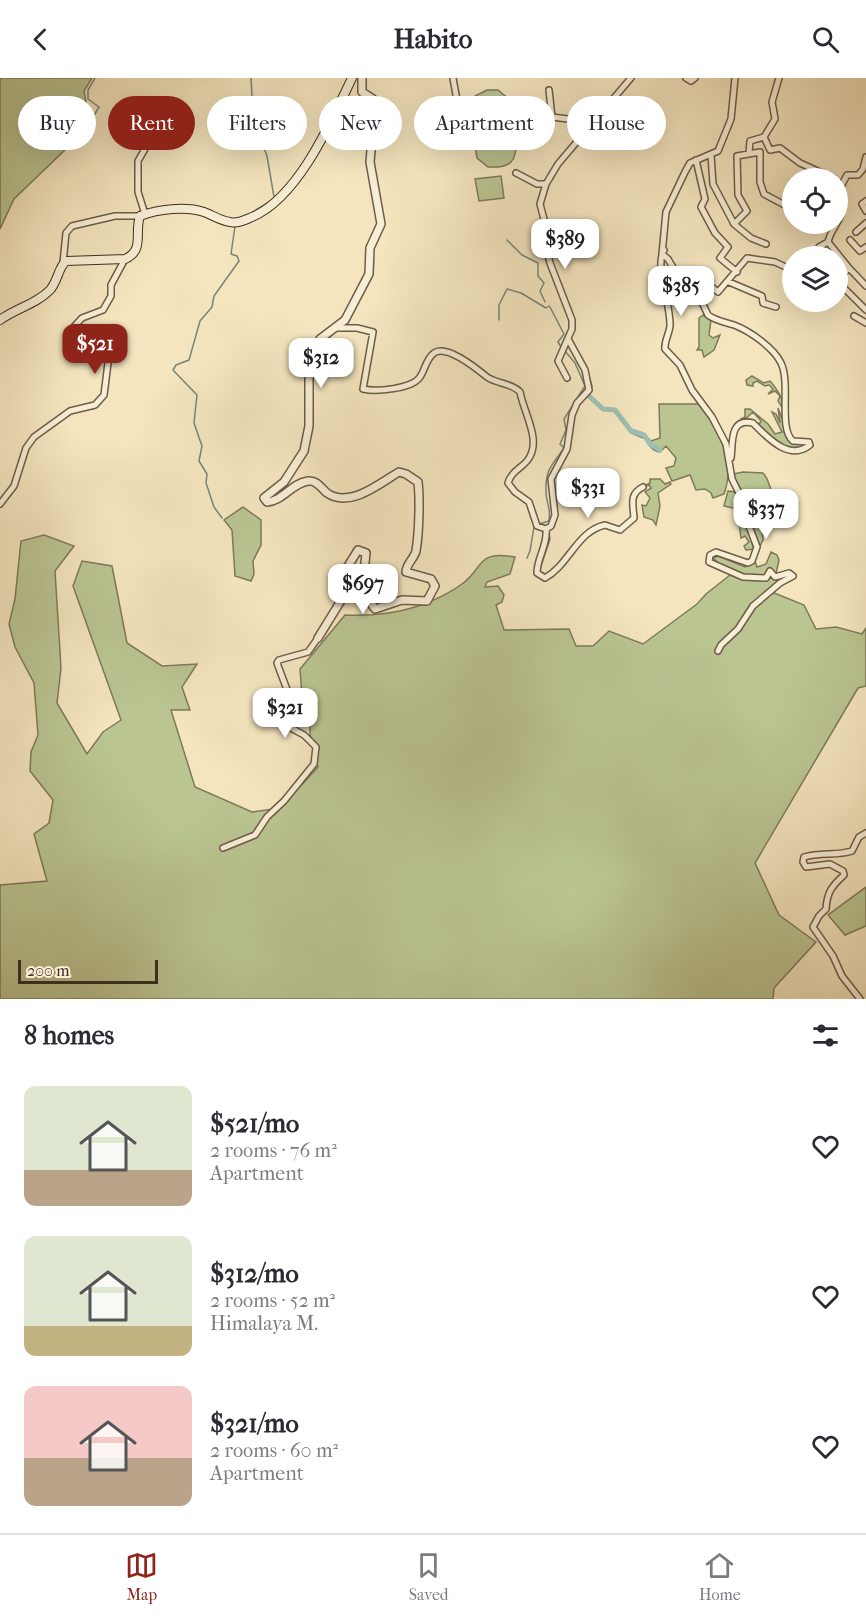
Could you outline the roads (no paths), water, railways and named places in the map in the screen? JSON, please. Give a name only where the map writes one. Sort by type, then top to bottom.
[{"type":"main road","points":[[0,320],[30,306],[47,293],[57,281],[63,262],[125,259],[132,255],[138,248],[138,222],[143,215],[188,209],[231,223],[242,222],[265,211],[284,195],[302,171],[352,78]]},
{"type":"street","points":[[224,848],[255,835],[267,817],[284,801],[314,764],[316,747],[311,740],[280,722],[282,714],[293,710],[299,711],[301,708],[289,695],[278,663],[287,657],[308,652],[318,638],[342,599],[340,579],[358,550],[366,553],[362,577],[372,597],[373,608],[379,609],[402,600],[425,602],[430,598],[435,586],[433,580],[409,574],[406,569],[415,552],[419,517],[418,482],[406,474],[399,472],[353,497],[335,496],[310,481],[301,484],[277,500],[264,501],[265,495],[284,482],[304,451],[309,426],[309,379],[313,361],[321,339],[345,320],[352,303],[368,278],[370,248],[381,229],[370,162],[372,139],[369,118],[372,99],[362,92],[362,78]]},
{"type":"street","points":[[453,78],[458,96]]},
{"type":"street","points":[[615,96],[631,78]]},
{"type":"street","points":[[686,78],[691,81],[695,78]]},
{"type":"street","points":[[718,651],[721,645],[738,629],[753,606],[780,583],[794,576],[789,573],[775,577],[770,571],[766,578],[743,577],[709,562],[710,555],[716,552],[748,563],[755,555],[756,548],[742,499],[730,474],[731,435],[741,424],[748,422],[753,423],[774,446],[788,450],[802,449],[810,445],[809,442],[793,441],[787,433],[785,383],[781,363],[776,356],[742,328],[708,315],[699,296],[662,255],[666,212],[690,163],[718,151],[731,119],[735,78]]},
{"type":"street","points":[[749,153],[750,141],[764,137],[775,118],[772,102],[779,78]]},
{"type":"street","points":[[549,90],[552,117],[567,119]]},
{"type":"street","points":[[764,137],[770,150],[780,148],[812,168]]},
{"type":"street","points":[[63,262],[66,233],[72,226],[115,216],[143,215],[136,183],[138,160],[144,150]]},
{"type":"street","points":[[567,378],[558,364],[559,357],[565,349],[572,320],[550,263],[546,247],[546,227],[540,204],[546,184],[568,150]]},
{"type":"street","points":[[734,224],[747,211],[738,195],[737,156],[760,152],[760,182],[764,194],[782,204]]},
{"type":"street","points":[[711,155],[713,184],[734,224],[751,237],[766,244]]},
{"type":"street","points":[[848,175],[858,175],[863,169],[866,157]]},
{"type":"street","points":[[696,160],[705,199],[701,207],[715,233],[729,247],[720,258],[738,272]]},
{"type":"street","points":[[516,173],[537,184],[546,184]]},
{"type":"street","points":[[866,201],[862,204],[866,211]]},
{"type":"street","points":[[856,232],[866,223]]},
{"type":"street","points":[[821,246],[828,242],[833,234]]},
{"type":"street","points":[[850,240],[860,251],[866,247]]},
{"type":"street","points":[[828,242],[866,286]]},
{"type":"street","points":[[664,250],[659,266],[665,287],[670,327],[665,350],[676,360],[688,378],[692,390],[721,431],[730,459]]},
{"type":"street","points":[[685,283],[694,275],[698,276],[718,292],[738,272],[747,258],[782,265]]},
{"type":"street","points":[[0,504],[14,486],[26,448],[34,437],[70,411],[91,407],[104,395],[108,363],[103,351],[102,338],[93,330],[82,337],[74,338],[72,329],[82,318],[103,310],[111,296],[111,285],[125,259]]},
{"type":"street","points":[[729,282],[762,296],[763,303],[777,307]]},
{"type":"street","points":[[848,292],[866,310]]},
{"type":"street","points":[[854,316],[866,323]]},
{"type":"street","points":[[335,328],[357,328],[373,332],[363,389],[374,392],[411,384],[420,378],[424,366],[434,353],[442,351],[471,363],[489,379],[517,388],[535,442],[533,454],[525,464],[513,472],[508,483],[515,492],[529,502],[537,526],[546,529]]},
{"type":"street","points":[[546,529],[551,526],[555,515],[551,479],[567,449],[572,415],[577,404],[589,390],[585,370],[568,339]]},
{"type":"street","points":[[546,529],[546,542],[537,564],[537,573],[545,578],[554,572],[592,530],[605,525],[620,530],[631,521],[634,518],[631,499],[635,491],[643,487]]},
{"type":"street","points":[[860,999],[842,976],[833,956],[813,927],[826,909],[828,893],[834,882],[844,874],[843,871],[830,864],[806,867],[803,862],[804,857],[812,855],[837,855],[852,851],[859,837],[866,834]]},
{"type":"waterway","points":[[88,96],[88,90],[95,78]]},
{"type":"waterway","points":[[251,78],[252,97],[248,112],[249,120],[267,156],[274,197]]},
{"type":"waterway","points":[[96,105],[99,107],[96,112]]},
{"type":"waterway","points":[[256,210],[269,202]]},
{"type":"waterway","points":[[548,225],[549,235]]},
{"type":"waterway","points":[[222,518],[214,507],[206,483],[207,474],[199,461],[202,446],[194,423],[197,395],[173,370],[176,365],[189,360],[200,321],[212,307],[214,296],[239,261],[237,256],[231,254],[235,226]]},
{"type":"waterway","points":[[507,240],[522,255],[538,263],[538,276],[544,283],[540,291],[545,302]]},
{"type":"waterway","points":[[499,320],[499,305],[507,289],[521,293],[546,308],[549,306]]},
{"type":"waterway","points":[[550,307],[564,334],[558,342],[561,347]]},
{"type":"waterway","points":[[763,345],[774,357]]},
{"type":"waterway","points":[[539,524],[549,521],[547,477],[550,467],[564,448],[560,444],[566,430],[564,419],[585,386],[575,363],[565,351]]},
{"type":"waterway","points":[[589,376],[592,386],[590,393]]},
{"type":"waterway","points":[[583,400],[589,396]]},
{"type":"waterway","points":[[589,396],[603,409],[615,410],[631,431],[644,435],[650,444],[660,450]]},
{"type":"waterway","points":[[521,404],[528,427]]},
{"type":"waterway","points":[[785,429],[786,437]]},
{"type":"waterway","points":[[565,458],[570,443]]},
{"type":"waterway","points":[[527,558],[534,527]]},
{"type":"waterway","points":[[541,566],[550,539],[548,530]]}]
